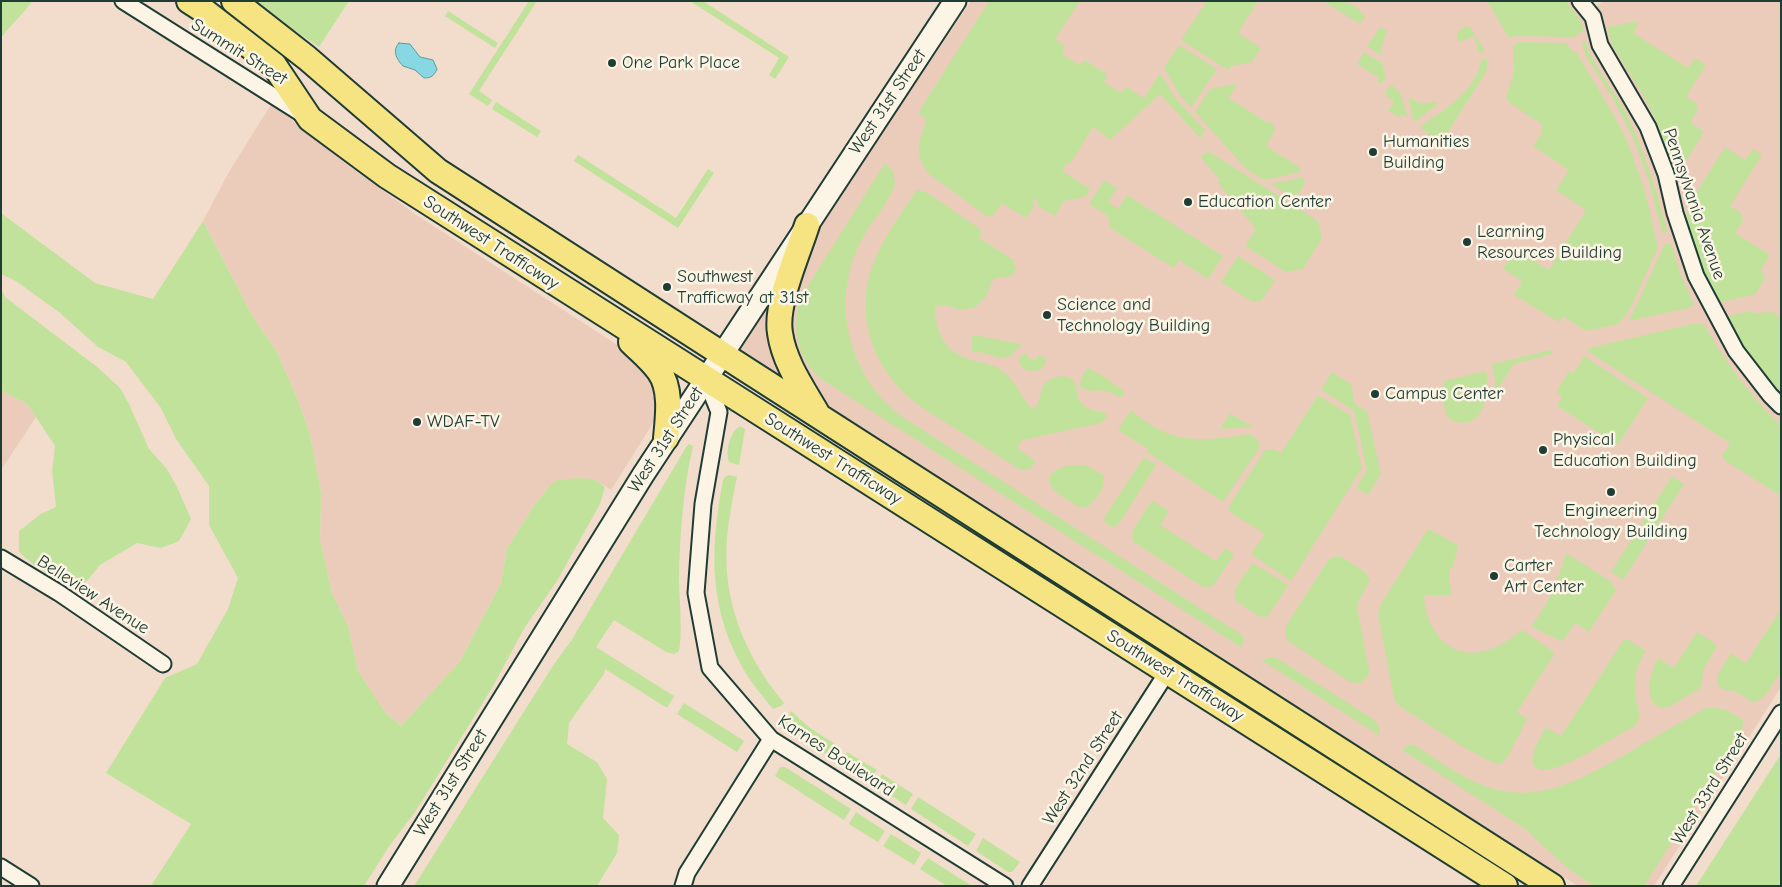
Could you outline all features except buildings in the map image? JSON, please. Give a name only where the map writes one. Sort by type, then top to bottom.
[{"type":"main road","name":"Southwest Trafficway","points":[[189,1],[274,65],[310,119],[387,176],[1505,886]]},
{"type":"main road","name":"Southwest Trafficway","points":[[234,1],[307,58],[438,171],[1552,886]]},
{"type":"main road","name":"West 31st Street","points":[[388,886],[666,438],[955,1]]},
{"type":"main road","points":[[807,225],[780,311],[780,332],[792,370],[818,415]]},
{"type":"main road","points":[[610,318],[660,372],[665,386],[668,406],[666,438]]},
{"type":"main road","points":[[699,339],[706,378]]},
{"type":"street","name":"Summit Street","points":[[123,1],[310,119]]},
{"type":"street","name":"Pennsylvania Avenue","points":[[1585,3],[1593,17],[1600,45],[1648,127],[1666,174],[1675,213],[1696,276],[1736,351],[1770,395],[1781,406]]},
{"type":"street","name":"Karnes Boulevard","points":[[706,378],[719,412],[703,504],[696,593],[710,668],[770,739],[1005,886]]},
{"type":"street","name":"Belleview Avenue","points":[[1,558],[59,593],[163,664]]},
{"type":"street","name":"West 32nd Street","points":[[1030,886],[1168,671]]},
{"type":"street","name":"West 33rd Street","points":[[1671,886],[1778,722]]},
{"type":"street","points":[[683,886],[688,873],[770,739]]},
{"type":"street","points":[[1,867],[31,886]]},
{"type":"shaded area","points":[[971,1],[1571,1],[1581,16],[1604,1],[1781,1],[1781,687],[1654,886],[1578,886],[736,351]]},
{"type":"shaded area","points":[[272,103],[337,157],[415,214],[636,357],[653,378],[658,398],[655,420],[611,490],[594,479],[554,481],[535,504],[507,548],[501,583],[460,661],[401,726],[385,712],[358,671],[348,626],[332,593],[320,540],[321,492],[310,435],[300,405],[277,352],[253,317],[203,221],[230,170]]},
{"type":"shaded area","points":[[1,390],[28,405],[36,417],[1,470]]},
{"type":"green space","points":[[1,1],[32,1],[1,38]]},
{"type":"green space","points":[[251,1],[349,1],[319,47]]},
{"type":"green space","points":[[529,1],[537,1],[479,91],[492,100],[488,106],[469,94]]},
{"type":"green space","points":[[690,1],[703,1],[789,57],[775,79],[769,75],[779,58]]},
{"type":"green space","points":[[989,1],[1080,1],[1055,39],[1065,46],[1062,54],[1079,65],[1085,60],[1107,74],[1104,82],[1121,93],[1126,87],[1144,98],[1160,73],[1176,99],[1205,130],[1200,138],[1160,94],[1110,140],[1093,127],[1070,164],[1067,163],[1062,171],[1090,189],[1085,197],[1064,201],[1055,216],[1038,206],[1037,199],[1033,200],[1034,207],[1026,218],[1002,203],[990,217],[985,215],[929,174],[919,156],[919,140],[926,119],[918,113]]},
{"type":"green space","points":[[1207,1],[1258,1],[1238,33],[1261,48],[1252,62],[1231,66],[1228,70],[1181,40]]},
{"type":"green space","points":[[1323,1],[1352,4],[1365,17],[1360,24]]},
{"type":"green space","points":[[1487,1],[1566,1],[1581,21],[1584,30],[1574,37],[1516,36],[1509,38]]},
{"type":"green space","points":[[448,11],[498,43],[495,48],[445,16]]},
{"type":"green space","points":[[1639,21],[1633,33],[1688,68],[1695,58],[1706,65],[1686,97],[1696,103],[1698,111],[1690,122],[1704,132],[1686,161],[1676,161],[1669,157],[1656,120],[1612,45],[1607,27]]},
{"type":"green space","points":[[1466,26],[1471,28],[1485,51],[1479,54],[1475,36],[1459,42],[1457,40],[1457,32]]},
{"type":"green space","points":[[1380,27],[1387,31],[1381,56],[1367,46]]},
{"type":"green space","points":[[1585,41],[1598,68],[1625,111],[1638,140],[1649,169],[1667,230],[1665,233],[1662,231],[1647,175],[1633,138],[1612,97],[1585,55],[1582,42]]},
{"type":"green space","points":[[1519,42],[1566,43],[1570,49],[1576,52],[1615,117],[1627,141],[1644,188],[1658,247],[1629,311],[1618,324],[1586,331],[1563,316],[1559,322],[1514,295],[1522,281],[1503,269],[1515,249],[1549,270],[1586,210],[1556,190],[1569,170],[1533,146],[1542,133],[1541,124],[1510,103],[1506,98],[1514,71],[1513,45]]},
{"type":"green space","points":[[1179,45],[1217,69],[1191,108],[1179,94],[1164,68]]},
{"type":"green space","points":[[1364,52],[1382,63],[1386,76],[1382,84],[1377,81],[1379,78],[1357,64]]},
{"type":"green space","points":[[1487,58],[1485,74],[1446,135],[1441,132],[1435,140],[1420,127],[1448,107],[1465,91],[1478,72],[1481,61]]},
{"type":"green space","points":[[1237,83],[1229,98],[1268,123],[1273,122],[1275,131],[1266,146],[1299,167],[1301,172],[1264,180],[1247,170],[1195,112],[1210,89]]},
{"type":"green space","points":[[1391,84],[1400,93],[1408,118],[1401,114],[1399,117],[1388,111],[1394,101],[1384,94]]},
{"type":"green space","points":[[1408,98],[1422,103],[1437,102],[1438,104],[1414,122]]},
{"type":"green space","points":[[496,102],[541,131],[537,137],[492,109]]},
{"type":"green space","points":[[1725,147],[1745,160],[1753,149],[1762,155],[1730,206],[1742,214],[1743,221],[1735,233],[1770,255],[1761,270],[1765,277],[1756,294],[1717,303],[1699,260],[1686,216],[1690,203]]},
{"type":"green space","points":[[1208,151],[1318,221],[1322,238],[1303,269],[1286,272],[1245,246],[1256,229],[1218,183],[1220,180],[1200,157]]},
{"type":"green space","points":[[578,155],[676,218],[708,169],[714,173],[678,228],[574,161]]},
{"type":"green space","points":[[885,163],[893,171],[895,184],[858,247],[850,270],[846,293],[846,316],[850,339],[858,361],[869,381],[883,400],[901,416],[1242,635],[1244,639],[1242,648],[828,384],[810,367],[800,349],[796,329],[800,298]]},
{"type":"green space","points":[[1303,177],[1305,183],[1299,193],[1290,196],[1271,184]]},
{"type":"green space","points":[[1104,180],[1117,188],[1108,202],[1118,209],[1127,195],[1223,256],[1208,279],[1179,260],[1174,268],[1110,228],[1108,216],[1089,204]]},
{"type":"green space","points":[[918,190],[928,193],[980,229],[981,234],[979,238],[1015,261],[1013,265],[1017,268],[1012,276],[992,280],[986,297],[974,308],[961,310],[945,305],[935,307],[939,331],[947,345],[953,351],[968,359],[994,366],[1003,371],[1033,409],[1038,404],[1044,385],[1051,379],[1064,376],[1075,383],[1079,399],[1083,404],[1089,409],[1108,415],[1101,423],[1022,440],[1017,448],[1035,462],[1028,469],[1019,469],[920,406],[900,389],[887,373],[877,356],[870,337],[866,317],[869,277],[884,240]]},
{"type":"green space","points":[[1,213],[95,283],[153,299],[203,221],[253,317],[277,352],[300,405],[310,435],[321,492],[320,540],[332,593],[348,626],[358,671],[385,712],[401,726],[460,661],[501,583],[507,548],[535,504],[554,481],[575,478],[594,479],[605,487],[600,504],[557,581],[525,627],[492,688],[415,812],[390,845],[364,886],[151,886],[191,824],[106,773],[165,678],[197,664],[228,609],[238,578],[209,525],[209,486],[176,439],[161,408],[126,362],[98,347],[60,313],[16,281],[1,274]]},
{"type":"green space","points":[[1671,243],[1680,273],[1694,305],[1629,321],[1665,244]]},
{"type":"green space","points":[[1238,256],[1275,280],[1261,301],[1253,302],[1221,282]]},
{"type":"green space","points":[[1,288],[5,297],[96,366],[120,388],[149,449],[167,469],[191,519],[179,541],[161,548],[137,543],[100,565],[82,587],[56,579],[19,552],[19,531],[41,514],[56,507],[52,471],[55,446],[28,405],[1,390]]},
{"type":"green space","points":[[1750,311],[1774,313],[1781,319],[1781,395],[1748,355],[1724,317]]},
{"type":"green space","points":[[1697,323],[1704,325],[1739,378],[1781,426],[1781,496],[1723,459],[1722,456],[1730,443],[1587,351],[1589,348]]},
{"type":"green space","points":[[972,336],[1021,344],[1012,355],[1000,358],[972,351]]},
{"type":"green space","points":[[1551,350],[1552,354],[1514,364],[1498,389],[1496,388],[1492,364]]},
{"type":"green space","points":[[1027,353],[1028,358],[1035,360],[1039,355],[1045,357],[1046,362],[1043,368],[1030,371],[1021,366],[1019,357]]},
{"type":"green space","points":[[1584,356],[1648,398],[1618,445],[1557,406],[1562,397],[1556,392],[1569,371],[1573,374]]},
{"type":"green space","points":[[1088,368],[1125,392],[1120,398],[1109,392],[1090,391],[1080,387],[1082,377]]},
{"type":"green space","points":[[1486,371],[1487,391],[1485,401],[1476,418],[1468,422],[1459,422],[1448,418],[1442,399],[1444,381]]},
{"type":"green space","points":[[1332,372],[1351,384],[1355,404],[1367,411],[1381,474],[1368,495],[1356,488],[1367,470],[1354,411],[1321,390]]},
{"type":"green space","points":[[1318,395],[1350,415],[1362,468],[1291,581],[1251,554],[1265,534],[1228,511],[1229,506],[1265,450],[1273,449],[1281,453]]},
{"type":"green space","points":[[1131,410],[1160,430],[1173,435],[1187,438],[1215,439],[1249,434],[1258,439],[1260,447],[1223,502],[1147,452],[1148,449],[1118,430]]},
{"type":"green space","points":[[1230,413],[1253,427],[1220,429]]},
{"type":"green space","points":[[740,426],[745,429],[739,465],[729,462],[728,453],[731,437]]},
{"type":"green space","points":[[688,444],[693,446],[684,495],[681,528],[679,578],[681,635],[679,651],[674,654],[666,652],[614,620],[596,647],[674,696],[667,708],[605,669],[604,674],[569,723],[567,744],[597,762],[607,779],[603,818],[619,835],[617,853],[597,886],[414,886],[554,664],[571,641]]},
{"type":"green space","points":[[1144,457],[1156,465],[1120,522],[1115,527],[1110,526],[1104,520],[1105,516]]},
{"type":"green space","points":[[1085,465],[1104,475],[1104,480],[1099,494],[1092,503],[1084,508],[1073,504],[1057,493],[1049,480],[1053,472],[1066,466]]},
{"type":"green space","points":[[729,475],[737,477],[730,514],[726,560],[732,605],[747,646],[784,703],[773,709],[750,679],[738,659],[721,615],[715,571],[716,526],[723,480]]},
{"type":"green space","points":[[1672,476],[1684,484],[1623,580],[1611,572]]},
{"type":"green space","points":[[1151,502],[1169,511],[1160,525],[1216,561],[1225,548],[1233,553],[1233,556],[1213,586],[1203,587],[1132,540],[1133,530]]},
{"type":"green space","points":[[1428,529],[1458,545],[1453,568],[1450,568],[1449,579],[1452,595],[1424,595],[1429,619],[1441,639],[1460,651],[1472,653],[1495,647],[1509,640],[1522,630],[1555,653],[1517,712],[1527,719],[1508,756],[1501,764],[1496,764],[1463,747],[1399,706],[1394,699],[1378,613],[1381,604]]},
{"type":"green space","points":[[1566,553],[1610,581],[1616,590],[1589,632],[1575,623],[1563,641],[1531,626],[1543,609],[1552,591]]},
{"type":"green space","points":[[1340,556],[1365,572],[1370,580],[1357,607],[1369,670],[1368,677],[1359,683],[1350,682],[1288,641],[1285,635],[1287,624],[1329,559]]},
{"type":"green space","points":[[1253,563],[1288,585],[1269,615],[1265,617],[1258,616],[1236,601],[1235,591],[1237,586]]},
{"type":"green space","points":[[1781,609],[1781,671],[1766,695],[1754,703],[1738,693],[1720,687],[1718,683],[1719,673],[1731,653],[1746,663]]},
{"type":"green space","points":[[1697,632],[1717,646],[1703,670],[1702,684],[1699,689],[1669,707],[1660,708],[1654,704],[1649,692],[1650,678],[1655,664],[1658,658],[1674,668]]},
{"type":"green space","points":[[1625,638],[1646,651],[1636,673],[1635,695],[1640,716],[1635,726],[1575,760],[1551,769],[1542,770],[1536,768],[1532,763],[1534,749],[1546,727],[1561,736]]},
{"type":"green space","points":[[1272,657],[1277,658],[1373,719],[1380,727],[1380,736],[1261,660]]},
{"type":"green space","points":[[684,703],[744,741],[737,752],[677,714]]},
{"type":"green space","points":[[1712,707],[1726,710],[1743,720],[1742,732],[1644,886],[1594,886],[1567,868],[1524,828],[1402,750],[1410,744],[1416,746],[1458,773],[1485,786],[1524,793],[1543,791],[1579,779],[1704,709]]},
{"type":"green space","points":[[791,711],[810,728],[841,748],[834,759],[787,728],[784,724]]},
{"type":"green space","points":[[847,752],[877,770],[869,782],[840,763]]},
{"type":"green space","points":[[1781,754],[1781,886],[1696,886]]},
{"type":"green space","points":[[780,767],[785,767],[851,809],[844,820],[775,776]]},
{"type":"green space","points":[[882,774],[913,794],[906,805],[875,786]]},
{"type":"green space","points":[[918,797],[976,834],[968,846],[911,809]]},
{"type":"green space","points":[[856,812],[885,831],[878,842],[849,824]]},
{"type":"green space","points":[[891,834],[921,853],[914,865],[883,846]]},
{"type":"green space","points":[[983,838],[1020,862],[1012,872],[1008,872],[976,851]]},
{"type":"green space","points":[[928,858],[972,886],[947,886],[920,869]]},
{"type":"water","points":[[399,43],[410,44],[420,57],[433,60],[437,69],[433,75],[424,78],[415,70],[403,66],[396,54]]},
{"type":"place","name":"One Park Place","points":[[612,63]]},
{"type":"place","name":"Humanities Building","points":[[1373,152]]},
{"type":"place","name":"Education Center","points":[[1188,202]]},
{"type":"place","name":"Learning Resources Building","points":[[1467,242]]},
{"type":"place","name":"Southwest Trafficway at 31st","points":[[667,287]]},
{"type":"place","name":"Science and Technology Building","points":[[1047,315]]},
{"type":"place","name":"Campus Center","points":[[1375,394]]},
{"type":"place","name":"WDAF-TV","points":[[417,422]]},
{"type":"place","name":"Physical Education Building","points":[[1543,450]]},
{"type":"place","name":"Engineering Technology Building","points":[[1611,492]]},
{"type":"place","name":"Carter Art Center","points":[[1494,576]]}]
